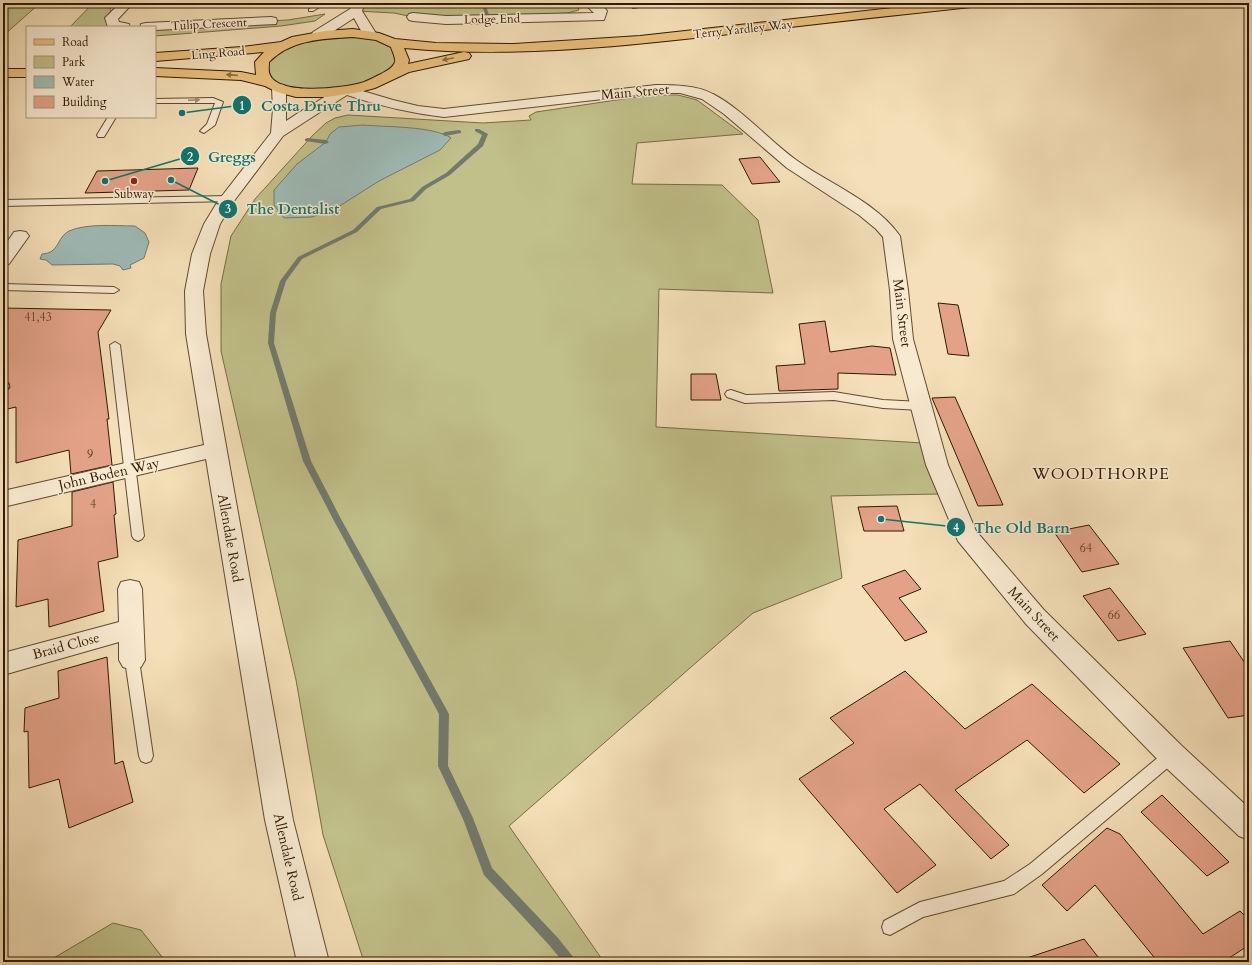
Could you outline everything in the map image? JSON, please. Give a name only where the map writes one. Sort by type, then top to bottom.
[{"type":"main road","name":"Terry Yardley Way","points":[[282,46],[318,35],[346,33],[370,35],[392,43],[436,47],[514,48],[640,40],[970,3]]},
{"type":"main road","points":[[392,43],[402,52],[402,59],[392,74]]},
{"type":"main road","points":[[274,86],[263,77],[261,66],[267,55],[282,46]]},
{"type":"main road","name":"Ling Road","points":[[156,57],[242,51],[282,46]]},
{"type":"main road","name":"Terry Yardley Way","points":[[346,91],[368,86],[392,74],[462,56],[514,48]]},
{"type":"main road","points":[[3,60],[26,60]]},
{"type":"main road","name":"Ling Road","points":[[156,72],[241,76],[300,93],[320,94],[346,91]]},
{"type":"main road","points":[[3,73],[26,73]]},
{"type":"street","points":[[120,26],[113,24],[111,18],[127,3]]},
{"type":"street","name":"Lodge End","points":[[413,17],[446,20],[600,16],[601,11],[590,3]]},
{"type":"street","points":[[318,35],[358,7],[370,35]]},
{"type":"street","name":"Tulip Crescent","points":[[156,27],[271,21]]},
{"type":"street","points":[[392,74],[386,84],[395,98],[405,107]]},
{"type":"street","points":[[274,86],[280,109],[278,133]]},
{"type":"street","name":"Main Street","points":[[346,91],[405,107],[430,112],[462,112],[669,88],[680,89],[707,96],[729,111],[793,165],[865,211],[882,225],[891,236],[899,290],[903,339],[937,465],[966,535],[1035,617],[1172,755],[1249,827]]},
{"type":"street","name":"Allendale Road","points":[[313,962],[279,820],[214,450],[196,334],[194,291],[200,254],[212,224],[228,199],[278,133],[346,91]]},
{"type":"street","points":[[5,255],[20,236]]},
{"type":"street","name":"John Boden Way","points":[[3,499],[214,450]]},
{"type":"street","points":[[130,589],[132,660]]},
{"type":"street","name":"Braid Close","points":[[3,664],[130,629]]},
{"type":"lane","points":[[311,10],[323,3]]},
{"type":"lane","points":[[633,6],[651,3]]},
{"type":"lane","points":[[156,101],[213,100],[219,102],[211,125],[204,131]]},
{"type":"lane","points":[[101,135],[111,118]]},
{"type":"lane","points":[[3,203],[228,199]]},
{"type":"lane","points":[[3,287],[114,290]]},
{"type":"lane","points":[[115,345],[138,536]]},
{"type":"lane","points":[[731,394],[745,399],[834,396],[883,404],[921,406]]},
{"type":"lane","points":[[132,660],[146,756]]},
{"type":"lane","points":[[890,927],[920,910],[1008,888],[1036,869],[1172,755]]},
{"type":"green space","points":[[3,3],[40,3],[3,36]]},
{"type":"green space","points":[[93,3],[116,3],[110,9],[111,12],[118,12],[111,18],[123,26],[71,26]]},
{"type":"green space","points":[[359,3],[577,3],[579,10],[567,13],[504,16],[413,17],[394,13],[356,11]]},
{"type":"green space","points":[[325,14],[315,21],[281,26],[156,36],[156,27],[288,20]]},
{"type":"green space","points":[[370,35],[401,52],[389,76],[320,94],[270,83],[262,61],[293,41]]},
{"type":"green space","points":[[650,95],[678,95],[697,100],[743,134],[637,143],[632,184],[722,185],[758,220],[773,293],[659,289],[656,427],[923,443],[939,494],[831,496],[842,578],[753,613],[509,826],[604,962],[364,962],[323,835],[296,680],[221,351],[221,284],[231,236],[255,199],[313,135],[326,123],[335,118],[348,115],[483,123],[531,120],[529,116],[536,112]]},
{"type":"green space","points":[[113,923],[141,930],[166,962],[47,962]]},
{"type":"water","points":[[363,125],[421,129],[443,134],[451,138],[440,150],[379,181],[335,209],[312,217],[284,218],[274,205],[274,190],[297,164],[326,142],[330,134],[339,127]]},
{"type":"water","points":[[135,226],[145,233],[149,242],[144,258],[130,265],[131,268],[123,270],[120,266],[113,264],[52,265],[46,260],[40,259],[42,254],[48,253],[55,248],[65,234],[76,228]]},
{"type":"building","points":[[760,157],[780,182],[752,184],[739,159]]},
{"type":"building","points":[[198,168],[189,190],[85,193],[97,171]]},
{"type":"building","points":[[938,303],[958,305],[969,356],[948,354]]},
{"type":"building","points":[[3,308],[111,310],[98,332],[109,419],[107,419],[112,465],[71,474],[69,450],[16,463],[16,407],[3,410],[3,391],[9,389],[10,387],[9,383],[3,381]]},
{"type":"building","points":[[825,321],[830,352],[872,346],[890,348],[896,375],[838,373],[838,389],[779,391],[776,366],[805,364],[799,324]]},
{"type":"building","points":[[691,374],[716,374],[721,400],[691,400]]},
{"type":"building","points":[[955,397],[1003,505],[978,506],[932,398]]},
{"type":"building","points":[[113,482],[118,557],[98,562],[104,611],[49,627],[48,599],[16,607],[18,540],[72,526],[72,492]]},
{"type":"building","points":[[897,506],[904,531],[864,531],[858,507]]},
{"type":"building","points":[[1089,525],[1119,564],[1082,572],[1054,532]]},
{"type":"building","points":[[905,570],[921,589],[899,598],[927,632],[905,641],[862,586]]},
{"type":"building","points":[[1110,588],[1146,634],[1118,641],[1083,596]]},
{"type":"building","points":[[1230,641],[1249,669],[1249,715],[1228,718],[1183,648]]},
{"type":"building","points":[[107,657],[115,764],[123,761],[133,802],[69,828],[59,779],[29,788],[28,731],[24,732],[25,708],[59,698],[58,671]]},
{"type":"building","points":[[905,671],[965,729],[1032,684],[1120,764],[1084,793],[1027,740],[955,790],[1009,845],[991,859],[920,784],[884,809],[936,865],[897,893],[799,779],[854,743],[830,718]]},
{"type":"building","points":[[1162,795],[1229,862],[1207,876],[1141,812]]},
{"type":"building","points":[[1107,828],[1120,834],[1203,934],[1240,911],[1249,920],[1249,945],[1223,962],[1158,962],[1095,885],[1067,911],[1042,885]]},
{"type":"building","points":[[1084,939],[1102,962],[1028,962],[1027,958]]},
{"type":"waterway","points":[[483,3],[487,14]]},
{"type":"waterway","points":[[477,130],[485,134],[481,145],[448,174],[424,188],[412,200],[379,208],[355,231],[300,258],[283,281],[273,313],[271,343],[307,461],[337,519],[444,714],[443,766],[468,818],[488,871],[554,942],[570,962]]},
{"type":"waterway","points":[[445,134],[459,132]]},
{"type":"waterway","points":[[307,140],[326,142]]},
{"type":"railway","points":[[1232,3],[1249,8]]},
{"type":"place","name":"Costa Drive Thru","points":[[182,113]]},
{"type":"place","name":"The Dentalist","points":[[171,180]]},
{"type":"place","name":"Greggs","points":[[105,181]]},
{"type":"place","name":"Subway","points":[[134,181]]},
{"type":"place","name":"The Old Barn","points":[[881,519]]},
{"type":"district","name":"WOODTHORPE","points":[[1101,474]]}]
